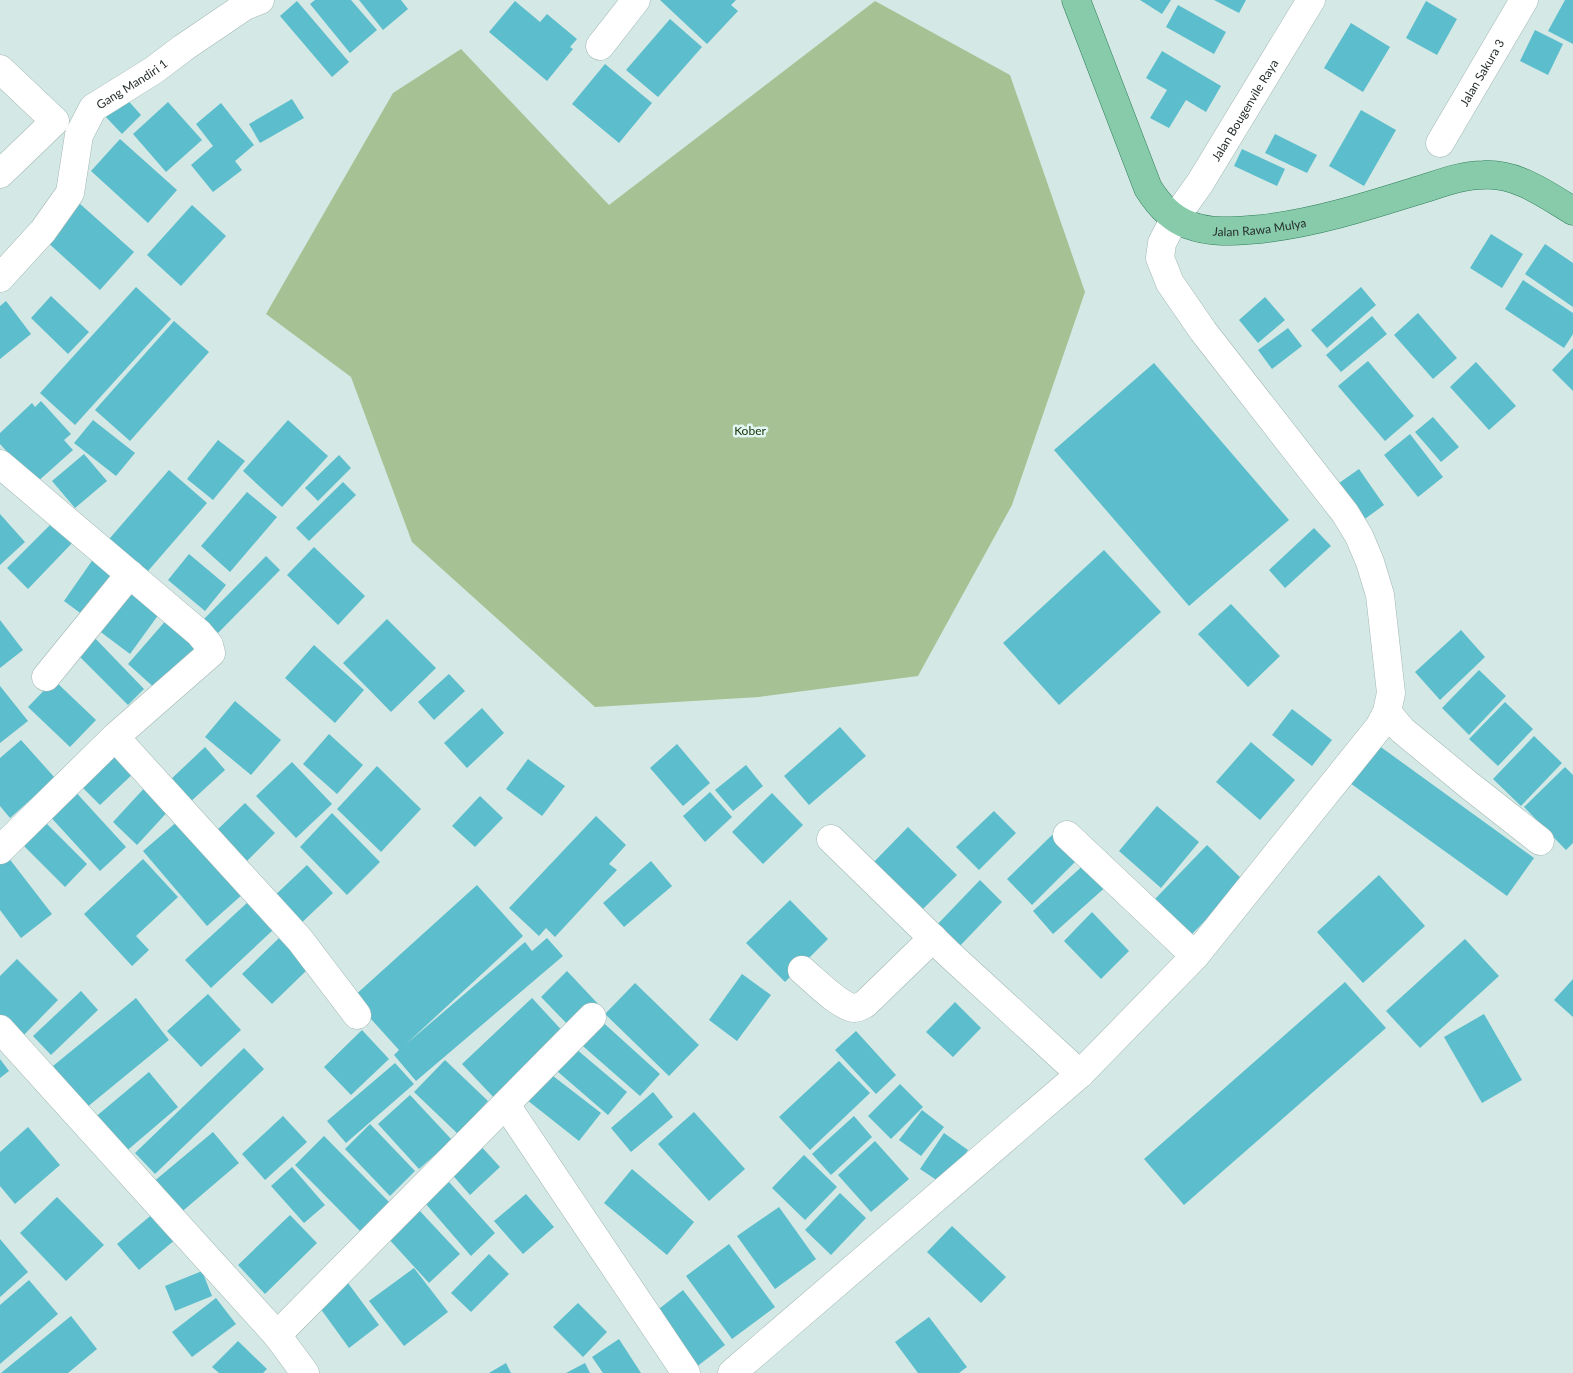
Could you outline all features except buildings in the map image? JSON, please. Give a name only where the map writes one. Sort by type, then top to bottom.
[{"type":"main road","name":"Jalan Rawa Mulya","points":[[1076,0],[1148,188],[1159,205],[1175,218],[1188,225],[1222,232],[1288,226],[1328,217],[1451,180],[1482,175],[1515,179],[1535,187],[1573,211]]},
{"type":"street","name":"Gang Mandiri 1","points":[[0,278],[44,231],[70,193],[79,135],[93,108],[154,70],[245,6],[260,0]]},
{"type":"street","points":[[600,46],[636,0]]},
{"type":"street","name":"Jalan Bougenvile Raya","points":[[732,1373],[1080,1074],[1195,956],[1379,727],[1386,712],[1391,693],[1380,594],[1359,536],[1345,513],[1203,331],[1170,283],[1160,258],[1162,243],[1175,218],[1200,183],[1311,0]]},
{"type":"street","name":"Jalan Sakura 3","points":[[1440,143],[1524,0]]},
{"type":"street","points":[[0,68],[55,121],[0,174]]},
{"type":"street","points":[[0,464],[204,638],[209,645],[211,654],[115,737],[0,850]]},
{"type":"street","points":[[46,677],[130,574]]},
{"type":"street","points":[[1386,712],[1402,730],[1540,841]]},
{"type":"street","points":[[115,737],[300,940],[357,1015]]},
{"type":"street","points":[[1067,835],[1195,956]]},
{"type":"street","points":[[831,839],[933,938],[1080,1074]]},
{"type":"street","points":[[802,970],[840,1002],[856,1008],[865,1004],[933,938]]},
{"type":"street","points":[[277,1335],[592,1017]]},
{"type":"street","points":[[0,1029],[277,1335],[305,1373]]},
{"type":"street","points":[[506,1105],[686,1373]]},
{"type":"green space","name":"Kober","points":[[875,1],[1010,75],[1085,292],[1012,505],[918,676],[759,697],[595,707],[412,542],[351,377],[266,314],[393,93],[461,49],[609,205]]}]
